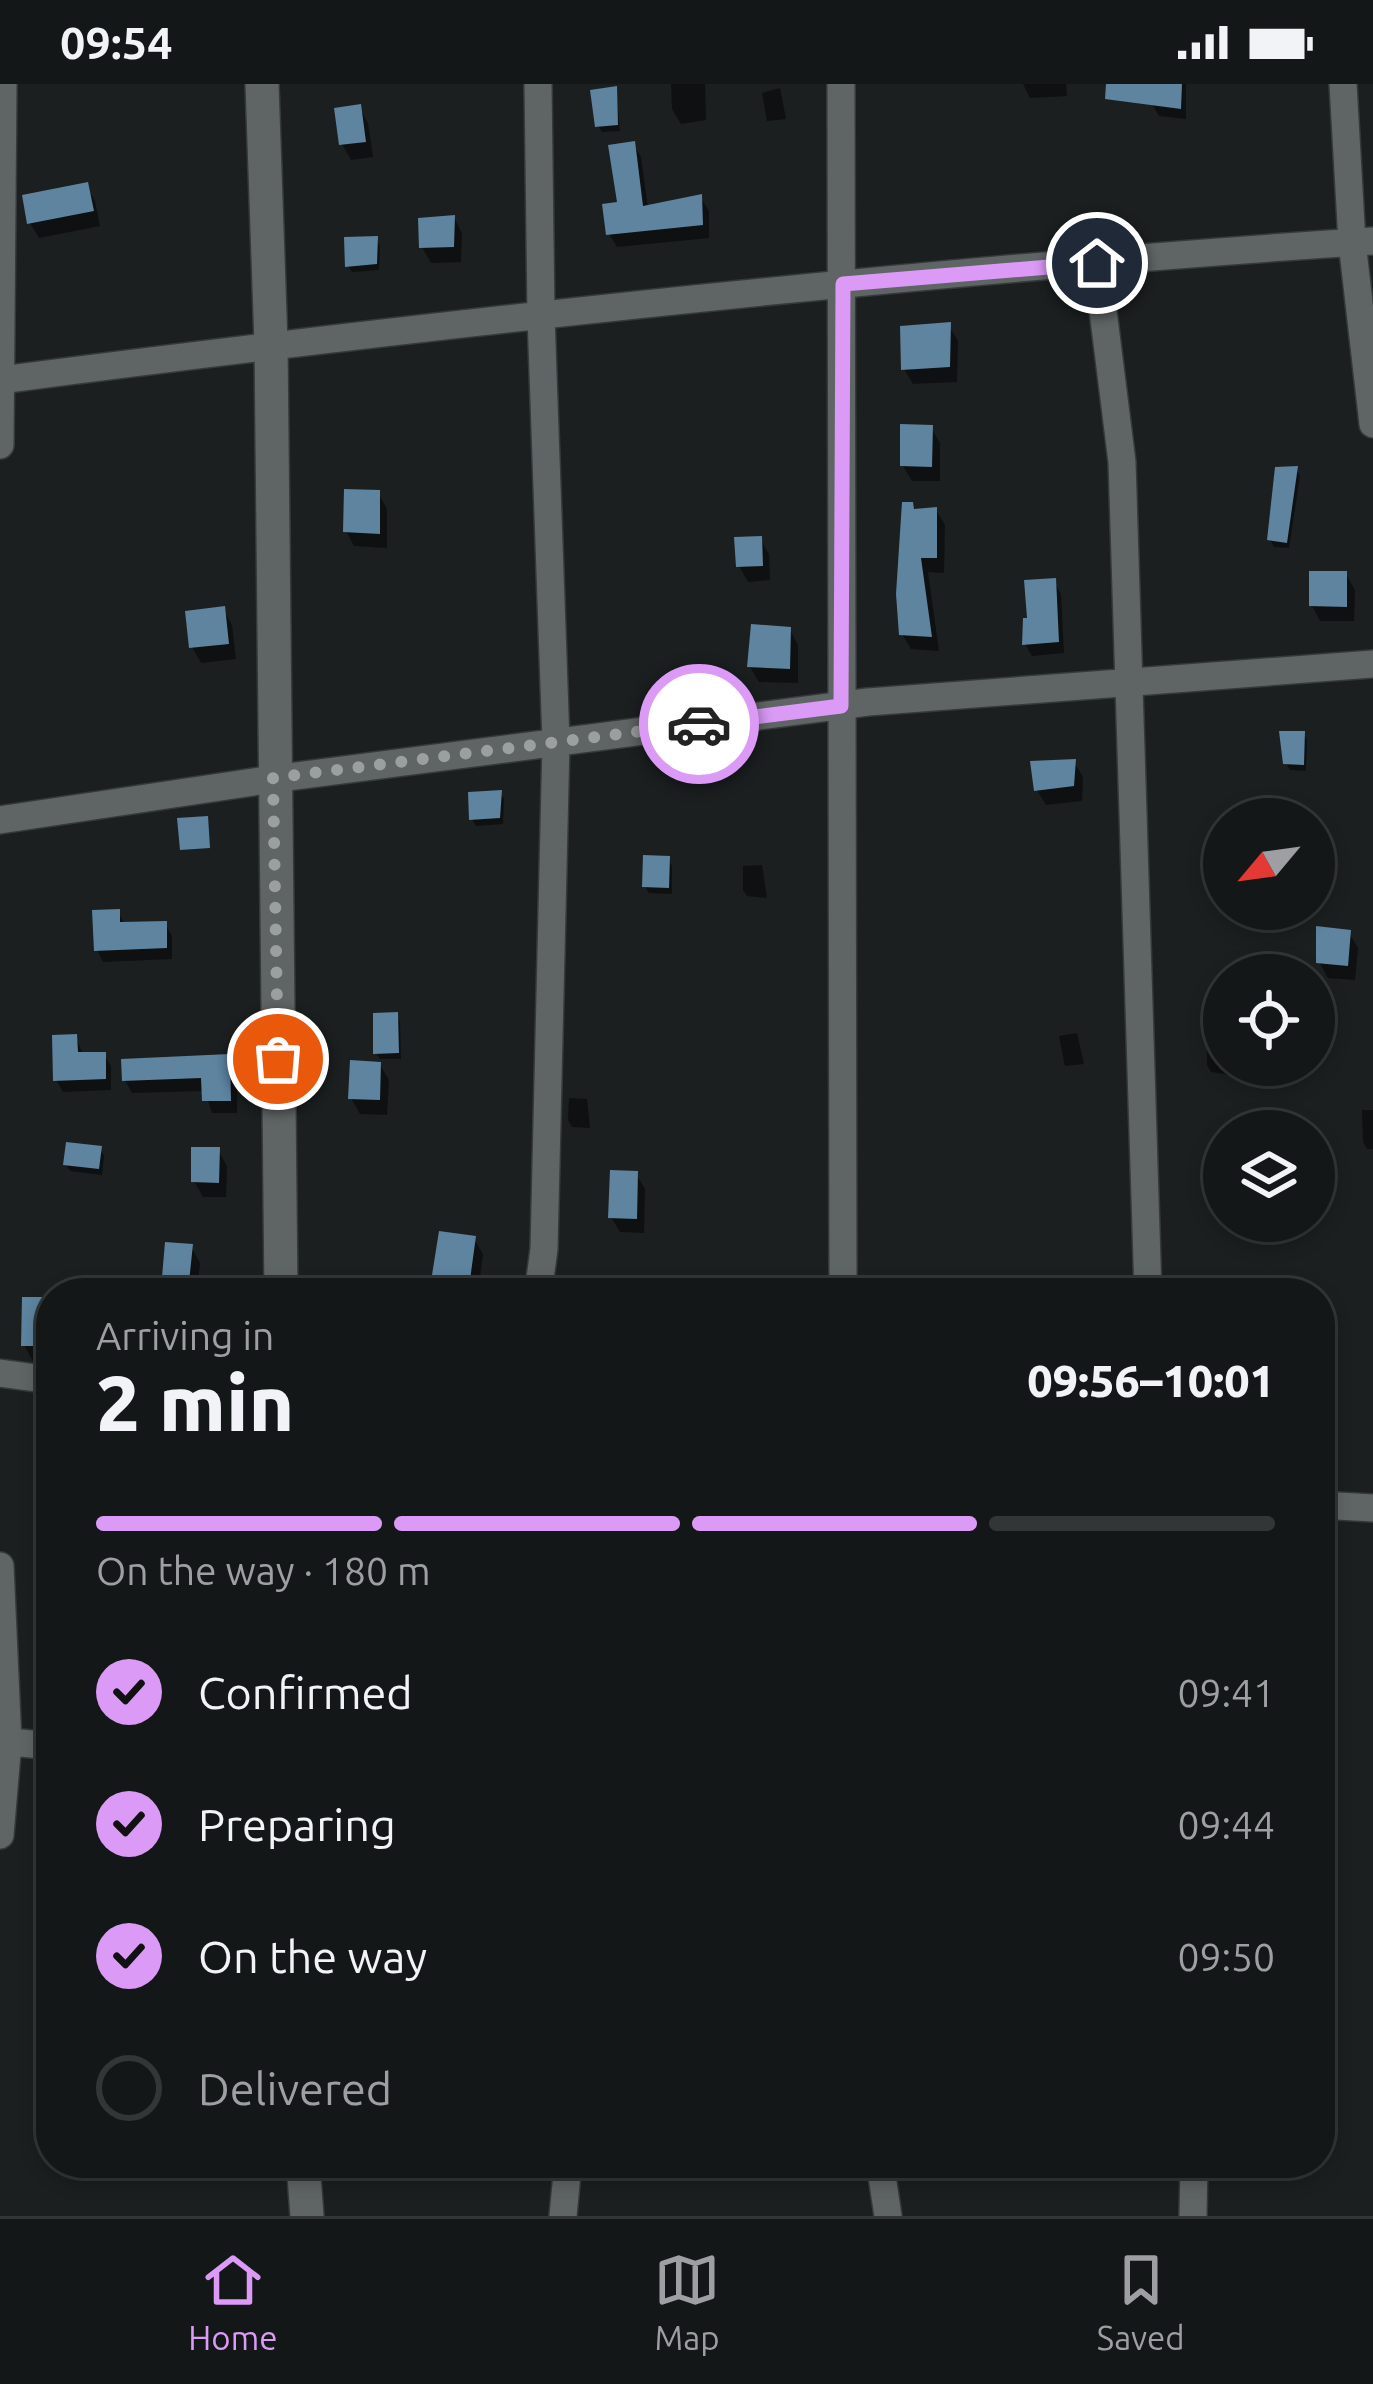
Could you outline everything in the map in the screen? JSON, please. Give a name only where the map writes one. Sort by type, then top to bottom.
[{"type":"street","points":[[0,446],[3,84]]},
{"type":"street","points":[[262,84],[271,344],[281,1278]]},
{"type":"street","points":[[538,84],[556,742],[540,1278]]},
{"type":"street","points":[[841,84],[843,1278]]},
{"type":"street","points":[[1343,84],[1362,242],[1373,424]]},
{"type":"street","points":[[0,380],[271,344],[843,284],[1362,242]]},
{"type":"street","points":[[1097,263],[1122,462],[1148,1278]]},
{"type":"street","points":[[0,820],[273,778],[841,706],[1373,664]]},
{"type":"street","points":[[0,1373],[36,1378]]},
{"type":"street","points":[[1335,1506],[1373,1508]]},
{"type":"street","points":[[0,1566],[4,1742],[0,1835]]},
{"type":"street","points":[[4,1742],[36,1745]]},
{"type":"street","points":[[304,2178],[307,2216]]},
{"type":"street","points":[[563,2216],[567,2178]]},
{"type":"street","points":[[882,2178],[888,2216]]},
{"type":"street","points":[[1193,2216],[1194,2178]]},
{"type":"building","points":[[1106,84],[1182,84],[1181,109],[1105,99]]},
{"type":"building","points":[[617,86],[618,125],[595,127],[590,90]]},
{"type":"building","points":[[361,104],[366,142],[339,145],[334,108]]},
{"type":"building","points":[[635,141],[643,206],[702,194],[703,225],[606,235],[602,204],[617,202],[608,145]]},
{"type":"building","points":[[88,182],[94,211],[27,224],[22,195]]},
{"type":"building","points":[[455,215],[454,247],[419,248],[418,218]]},
{"type":"building","points":[[378,236],[377,264],[345,267],[344,237]]},
{"type":"building","points":[[951,322],[950,367],[901,370],[900,326]]},
{"type":"building","points":[[900,424],[933,425],[932,467],[900,466]]},
{"type":"building","points":[[1298,466],[1287,543],[1267,540],[1275,467]]},
{"type":"building","points":[[344,489],[380,490],[380,534],[343,532]]},
{"type":"building","points":[[902,502],[913,502],[914,509],[937,507],[937,558],[921,558],[932,637],[899,635],[896,594]]},
{"type":"building","points":[[762,536],[763,566],[736,567],[734,537]]},
{"type":"building","points":[[1309,571],[1347,571],[1347,607],[1309,606]]},
{"type":"building","points":[[1056,578],[1059,642],[1022,645],[1023,618],[1027,618],[1024,580]]},
{"type":"building","points":[[225,606],[229,644],[189,648],[185,611]]},
{"type":"building","points":[[751,624],[791,627],[790,669],[747,667]]},
{"type":"building","points":[[1279,731],[1305,731],[1304,765],[1283,764]]},
{"type":"building","points":[[1076,759],[1074,786],[1034,791],[1030,761]]},
{"type":"building","points":[[502,790],[500,818],[469,820],[468,792]]},
{"type":"building","points":[[208,816],[210,848],[180,850],[177,818]]},
{"type":"building","points":[[643,855],[670,856],[669,888],[642,887]]},
{"type":"building","points":[[120,909],[120,922],[167,921],[167,948],[94,951],[92,910]]},
{"type":"building","points":[[1316,930],[1351,930],[1348,966],[1335,965],[1335,954],[1316,954]]},
{"type":"building","points":[[398,1012],[399,1053],[373,1054],[373,1013]]},
{"type":"building","points":[[77,1034],[78,1052],[106,1052],[106,1079],[53,1081],[52,1035]]},
{"type":"building","points":[[230,1054],[231,1101],[202,1101],[201,1078],[122,1081],[121,1059]]},
{"type":"building","points":[[350,1060],[381,1062],[380,1100],[348,1099]]},
{"type":"building","points":[[66,1142],[102,1146],[99,1169],[63,1165]]},
{"type":"building","points":[[191,1147],[220,1147],[219,1183],[191,1182]]},
{"type":"building","points":[[610,1170],[638,1171],[637,1219],[608,1218]]},
{"type":"building","points":[[439,1231],[476,1236],[470,1278],[432,1275]]},
{"type":"building","points":[[165,1242],[193,1244],[189,1278],[162,1278]]},
{"type":"building","points":[[22,1297],[36,1297],[36,1346],[21,1346]]},
{"type":"way so far","points":[[278,1059],[273,778],[699,724]]},
{"type":"route","points":[[699,724],[841,706],[843,284],[1097,263]]}]
